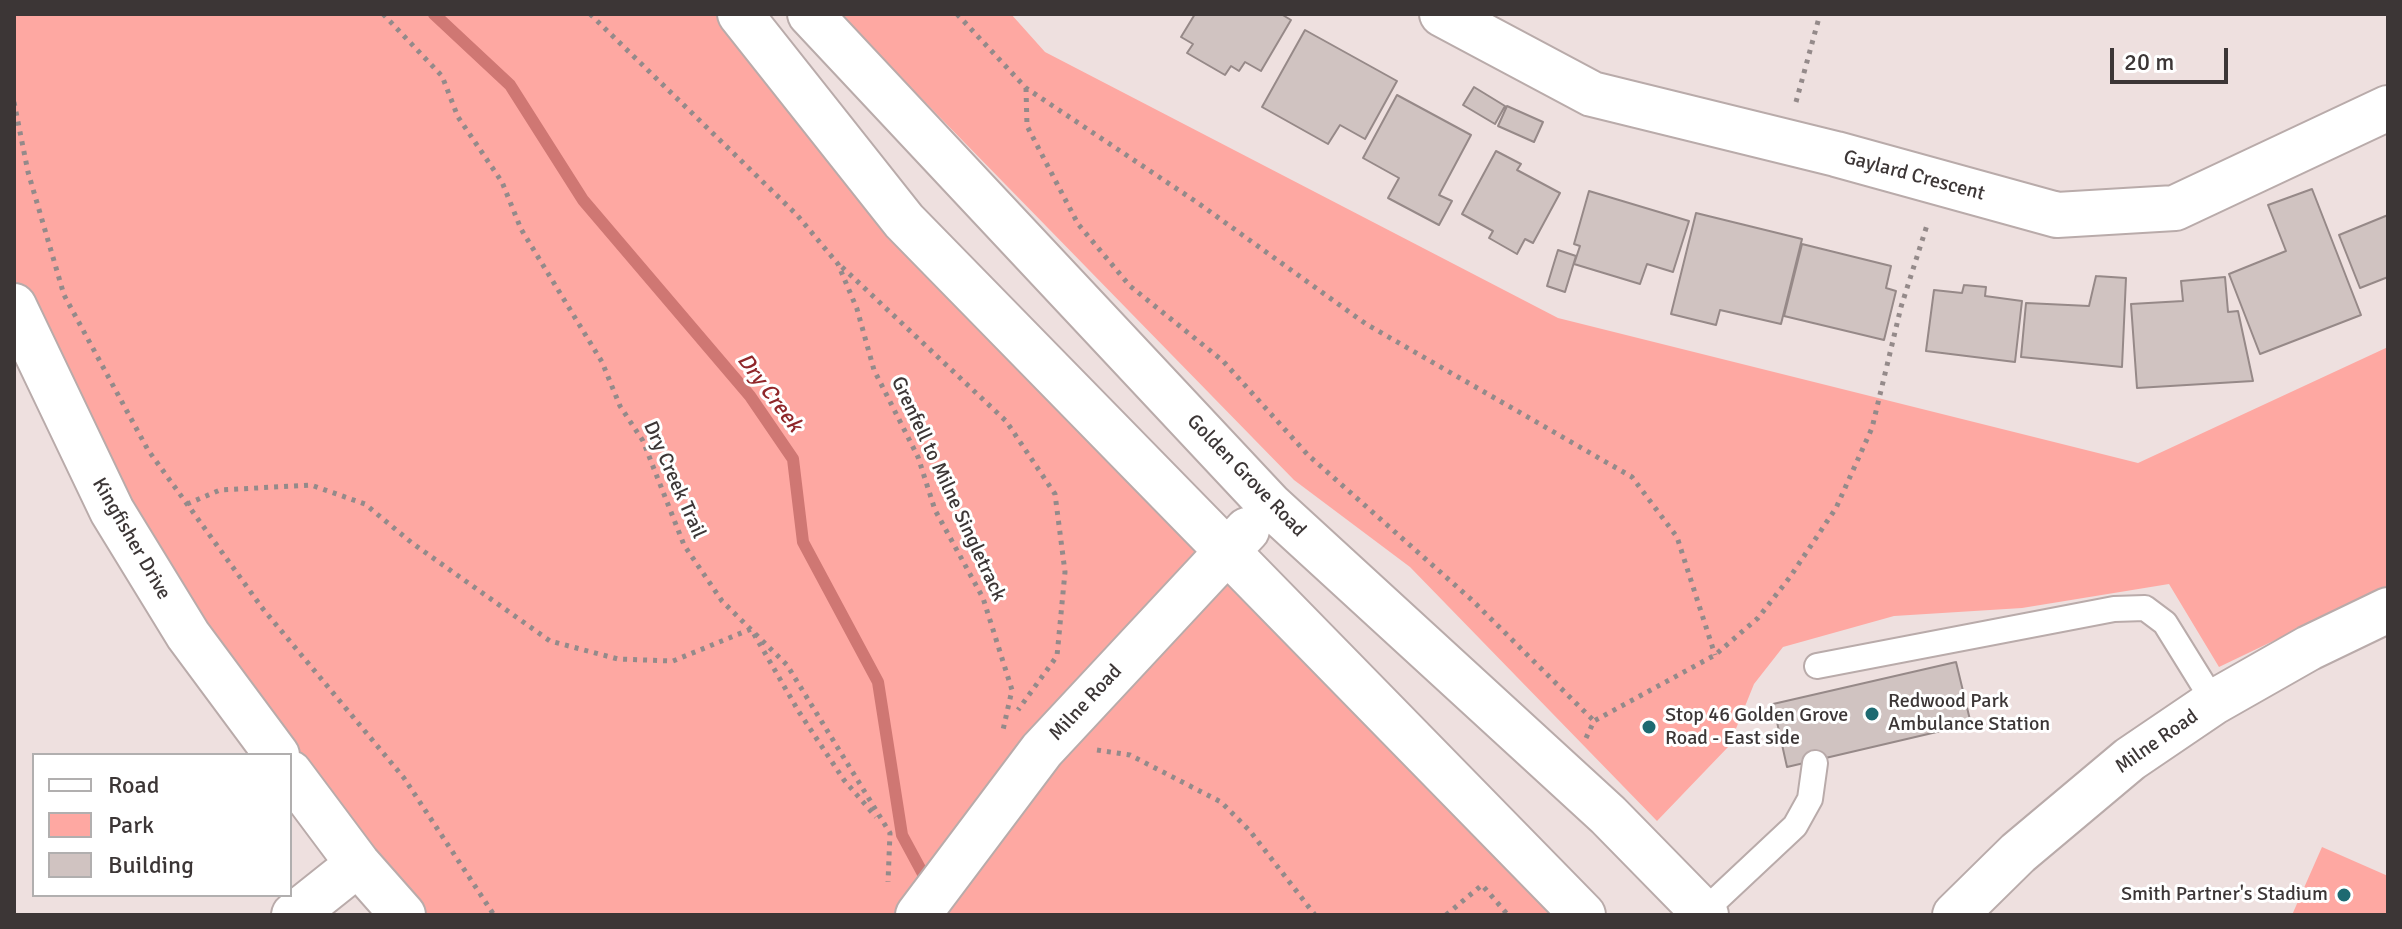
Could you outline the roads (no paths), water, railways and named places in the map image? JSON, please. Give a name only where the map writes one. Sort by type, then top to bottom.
[{"type":"main road","points":[[740,14],[904,221],[1583,915]]},
{"type":"main road","name":"Golden Grove Road","points":[[810,14],[1270,505],[1567,778],[1703,914]]},
{"type":"main road","name":"Gaylard Crescent","points":[[1442,14],[1592,94],[1785,141],[2057,215],[2175,208],[2388,108]]},
{"type":"main road","name":"Kingfisher Drive","points":[[14,306],[112,511],[188,635],[276,753]]},
{"type":"main road","name":"Milne Road","points":[[901,903],[951,872],[1051,740],[1270,505]]},
{"type":"main road","name":"Milne Road","points":[[1955,915],[2018,853],[2130,759],[2214,702],[2309,648],[2388,610]]},
{"type":"main road","points":[[292,776],[358,864],[403,915]]},
{"type":"main road","points":[[294,915],[358,864]]},
{"type":"lane","points":[[1817,666],[2114,609],[2145,608],[2165,623],[2214,702]]},
{"type":"lane","points":[[1703,914],[1795,826],[1810,799],[1815,763]]},
{"type":"waterway","name":"Dry Creek","points":[[434,14],[510,85],[583,200],[750,396],[793,459],[803,542],[878,682],[902,835],[929,885]]},
{"type":"place","name":"Redwood Park Ambulance Station","points":[[1872,714]]},
{"type":"place","name":"Stop 46 Golden Grove Road - East side","points":[[1649,727]]},
{"type":"place","name":"Smith Partner's Stadium","points":[[2344,895]]}]
